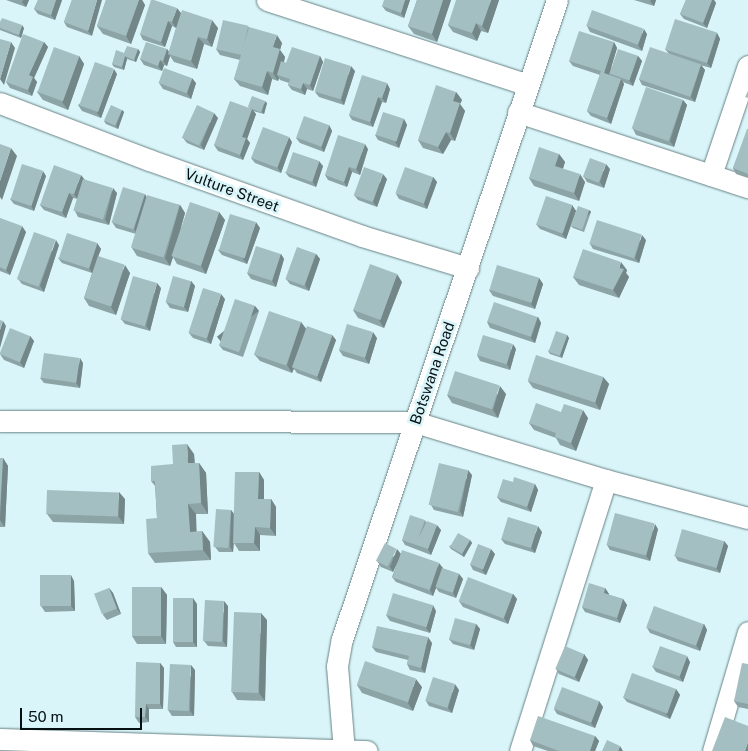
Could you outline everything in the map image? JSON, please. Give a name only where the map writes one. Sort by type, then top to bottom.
[{"type":"street","points":[[267,0],[528,85]]},
{"type":"street","name":"Botswana Road","points":[[344,750],[337,666],[342,639],[557,0]]},
{"type":"street","points":[[710,175],[748,66]]},
{"type":"street","name":"Vulture Street","points":[[0,103],[149,160],[362,236],[468,268]]},
{"type":"street","points":[[518,112],[748,187]]},
{"type":"street","points":[[0,420],[415,422],[606,480],[748,518]]},
{"type":"street","points":[[520,751],[606,480]]},
{"type":"street","points":[[713,751],[748,632]]},
{"type":"street","points":[[0,739],[367,751]]},
{"type":"building","points":[[38,0],[56,0],[51,15],[34,9]]},
{"type":"building","points":[[72,0],[97,0],[88,31],[64,22]]},
{"type":"building","points":[[106,0],[139,0],[126,36],[97,26]]},
{"type":"building","points":[[151,0],[177,8],[172,22],[168,21],[161,42],[140,34]]},
{"type":"building","points":[[384,0],[405,0],[401,13],[382,6]]},
{"type":"building","points":[[417,0],[443,0],[432,34],[408,26]]},
{"type":"building","points":[[456,0],[491,0],[482,26],[476,23],[472,33],[448,25]]},
{"type":"building","points":[[686,0],[712,0],[703,23],[680,14]]},
{"type":"building","points":[[182,10],[212,20],[207,39],[198,37],[191,61],[168,54]]},
{"type":"building","points":[[592,10],[644,29],[638,45],[586,26]]},
{"type":"building","points":[[2,18],[22,25],[19,35],[0,28]]},
{"type":"building","points":[[675,19],[717,33],[707,63],[665,49]]},
{"type":"building","points":[[223,20],[248,26],[242,55],[216,49]]},
{"type":"building","points":[[249,27],[277,35],[273,47],[280,49],[273,73],[267,71],[262,87],[234,79]]},
{"type":"building","points":[[579,31],[614,42],[604,73],[621,79],[607,118],[587,111],[601,71],[569,61]]},
{"type":"building","points":[[23,34],[44,42],[29,75],[33,77],[28,90],[6,82]]},
{"type":"building","points":[[0,39],[11,42],[0,79]]},
{"type":"building","points":[[146,42],[167,49],[163,61],[160,60],[158,66],[140,59]]},
{"type":"building","points":[[127,46],[138,49],[134,60],[125,56],[122,67],[112,64],[116,50],[124,53]]},
{"type":"building","points":[[54,47],[79,56],[63,101],[38,92]]},
{"type":"building","points":[[292,47],[320,56],[310,85],[303,83],[301,89],[288,85],[290,79],[277,75],[281,61],[286,63]]},
{"type":"building","points":[[650,47],[701,65],[690,97],[639,79]]},
{"type":"building","points":[[618,49],[638,56],[629,80],[610,74]]},
{"type":"building","points":[[325,58],[351,66],[341,99],[315,91]]},
{"type":"building","points":[[95,62],[114,69],[98,112],[79,105]]},
{"type":"building","points":[[164,68],[192,78],[187,93],[159,83]]},
{"type":"building","points":[[362,75],[387,83],[382,98],[378,97],[370,122],[349,115]]},
{"type":"building","points":[[436,85],[456,92],[453,101],[460,103],[450,133],[446,132],[438,147],[418,140]]},
{"type":"building","points":[[646,87],[683,100],[669,141],[632,129]]},
{"type":"building","points":[[252,96],[265,101],[261,112],[248,107]]},
{"type":"building","points":[[230,101],[252,109],[242,137],[246,138],[240,155],[214,145]]},
{"type":"building","points":[[111,105],[122,110],[115,125],[104,121]]},
{"type":"building","points":[[197,105],[214,113],[199,146],[182,138]]},
{"type":"building","points":[[383,112],[404,119],[397,142],[376,135]]},
{"type":"building","points":[[304,116],[329,125],[322,147],[296,138]]},
{"type":"building","points":[[263,127],[289,137],[277,168],[251,158]]},
{"type":"building","points":[[748,129],[748,174],[733,168]]},
{"type":"building","points":[[338,135],[365,144],[356,169],[349,167],[344,182],[325,175]]},
{"type":"building","points":[[0,144],[11,148],[0,181]]},
{"type":"building","points":[[539,147],[559,154],[555,166],[580,174],[574,193],[529,178]]},
{"type":"building","points":[[293,152],[319,161],[312,182],[286,173]]},
{"type":"building","points":[[590,158],[606,164],[599,183],[583,177]]},
{"type":"building","points":[[22,164],[43,171],[31,206],[11,199]]},
{"type":"building","points":[[54,165],[81,175],[74,194],[69,193],[62,212],[40,205]]},
{"type":"building","points":[[364,167],[383,174],[373,202],[354,195]]},
{"type":"building","points":[[405,167],[433,177],[424,204],[395,193]]},
{"type":"building","points":[[83,179],[113,188],[103,220],[73,211]]},
{"type":"building","points":[[123,187],[145,194],[133,229],[112,222]]},
{"type":"building","points":[[147,195],[180,205],[163,258],[131,248]]},
{"type":"building","points":[[546,196],[572,205],[563,233],[536,224]]},
{"type":"building","points":[[190,202],[219,212],[201,266],[171,256]]},
{"type":"building","points":[[578,206],[589,210],[582,230],[571,226]]},
{"type":"building","points":[[230,214],[256,222],[245,258],[219,250]]},
{"type":"building","points":[[0,218],[22,226],[6,270],[0,267]]},
{"type":"building","points":[[597,220],[642,235],[634,258],[589,244]]},
{"type":"building","points":[[34,232],[56,240],[39,287],[17,279]]},
{"type":"building","points":[[67,233],[97,243],[89,269],[59,259]]},
{"type":"building","points":[[256,246],[281,254],[272,281],[247,273]]},
{"type":"building","points":[[297,247],[316,254],[304,286],[285,279]]},
{"type":"building","points":[[583,249],[621,262],[619,268],[624,269],[613,290],[573,277]]},
{"type":"building","points":[[98,256],[125,265],[111,306],[84,298]]},
{"type":"building","points":[[370,264],[397,274],[380,320],[353,310]]},
{"type":"building","points":[[497,265],[539,278],[531,303],[489,290]]},
{"type":"building","points":[[133,276],[157,283],[145,326],[121,319]]},
{"type":"building","points":[[173,276],[191,281],[184,307],[166,302]]},
{"type":"building","points":[[203,288],[221,294],[207,339],[188,333]]},
{"type":"building","points":[[235,299],[255,306],[239,352],[219,345]]},
{"type":"building","points":[[494,302],[537,317],[531,337],[487,322]]},
{"type":"building","points":[[269,311],[301,322],[286,366],[254,354]]},
{"type":"building","points":[[347,324],[373,332],[365,358],[339,350]]},
{"type":"building","points":[[307,326],[332,335],[317,377],[292,367]]},
{"type":"building","points":[[10,328],[30,336],[20,362],[0,354]]},
{"type":"building","points":[[556,331],[567,335],[560,356],[548,352]]},
{"type":"building","points":[[483,335],[513,344],[507,364],[477,355]]},
{"type":"building","points":[[44,353],[80,358],[76,383],[41,378]]},
{"type":"building","points":[[536,355],[604,377],[595,403],[528,381]]},
{"type":"building","points":[[455,371],[500,386],[492,409],[447,395]]},
{"type":"building","points":[[536,403],[561,412],[564,404],[583,410],[571,443],[555,437],[556,433],[529,423]]},
{"type":"building","points":[[187,444],[188,463],[199,463],[201,503],[188,504],[190,532],[202,531],[203,550],[148,553],[146,519],[157,518],[155,481],[151,481],[151,466],[173,464],[172,445]]},
{"type":"building","points":[[0,458],[3,458],[0,508]]},
{"type":"building","points":[[439,463],[468,470],[458,512],[429,505]]},
{"type":"building","points":[[235,472],[259,472],[258,499],[271,499],[270,528],[255,527],[254,543],[233,543]]},
{"type":"building","points":[[514,477],[535,484],[527,507],[497,497],[503,479],[513,482]]},
{"type":"building","points":[[47,490],[119,493],[118,516],[46,514]]},
{"type":"building","points":[[216,509],[231,510],[228,548],[213,547]]},
{"type":"building","points":[[615,513],[655,524],[646,555],[606,545]]},
{"type":"building","points":[[410,515],[425,520],[418,539],[427,521],[437,525],[428,549],[402,540]]},
{"type":"building","points":[[508,517],[538,526],[531,548],[501,539]]},
{"type":"building","points":[[682,529],[724,541],[717,568],[674,556]]},
{"type":"building","points":[[458,533],[470,540],[462,554],[450,547]]},
{"type":"building","points":[[385,543],[397,549],[388,567],[376,561]]},
{"type":"building","points":[[478,544],[491,549],[483,570],[470,565]]},
{"type":"building","points":[[402,550],[439,563],[429,590],[393,577]]},
{"type":"building","points":[[442,568],[459,574],[453,593],[435,587]]},
{"type":"building","points":[[40,575],[71,575],[71,606],[40,606]]},
{"type":"building","points":[[468,577],[513,594],[503,618],[459,601]]},
{"type":"building","points":[[589,583],[605,588],[604,593],[623,599],[617,618],[582,607]]},
{"type":"building","points":[[132,587],[161,587],[161,636],[132,636]]},
{"type":"building","points":[[109,588],[117,609],[102,614],[94,594]]},
{"type":"building","points":[[393,593],[433,605],[426,627],[386,615]]},
{"type":"building","points":[[173,598],[193,598],[193,642],[173,642]]},
{"type":"building","points":[[205,600],[224,601],[222,642],[203,641]]},
{"type":"building","points":[[654,606],[704,624],[696,646],[646,628]]},
{"type":"building","points":[[234,612],[261,613],[258,693],[231,692]]},
{"type":"building","points":[[455,618],[476,624],[470,645],[449,639]]},
{"type":"building","points":[[377,626],[428,637],[421,668],[407,664],[409,656],[372,647]]},
{"type":"building","points":[[565,646],[584,654],[575,677],[555,669]]},
{"type":"building","points":[[660,646],[687,656],[680,677],[652,667]]},
{"type":"building","points":[[365,661],[416,679],[408,702],[357,685]]},
{"type":"building","points":[[136,662],[160,663],[160,704],[146,704],[145,717],[135,717]]},
{"type":"building","points":[[742,663],[748,664],[748,704],[734,701]]},
{"type":"building","points":[[170,664],[191,665],[189,711],[168,710]]},
{"type":"building","points":[[632,673],[676,689],[667,714],[623,697]]},
{"type":"building","points":[[433,677],[455,684],[447,708],[425,701]]},
{"type":"building","points":[[562,687],[599,701],[591,723],[554,708]]},
{"type":"building","points":[[538,716],[595,736],[590,751],[559,751],[530,740]]},
{"type":"building","points":[[725,717],[748,726],[748,742],[745,751],[712,751]]},
{"type":"building","points":[[607,740],[620,746],[618,751],[602,751]]}]
